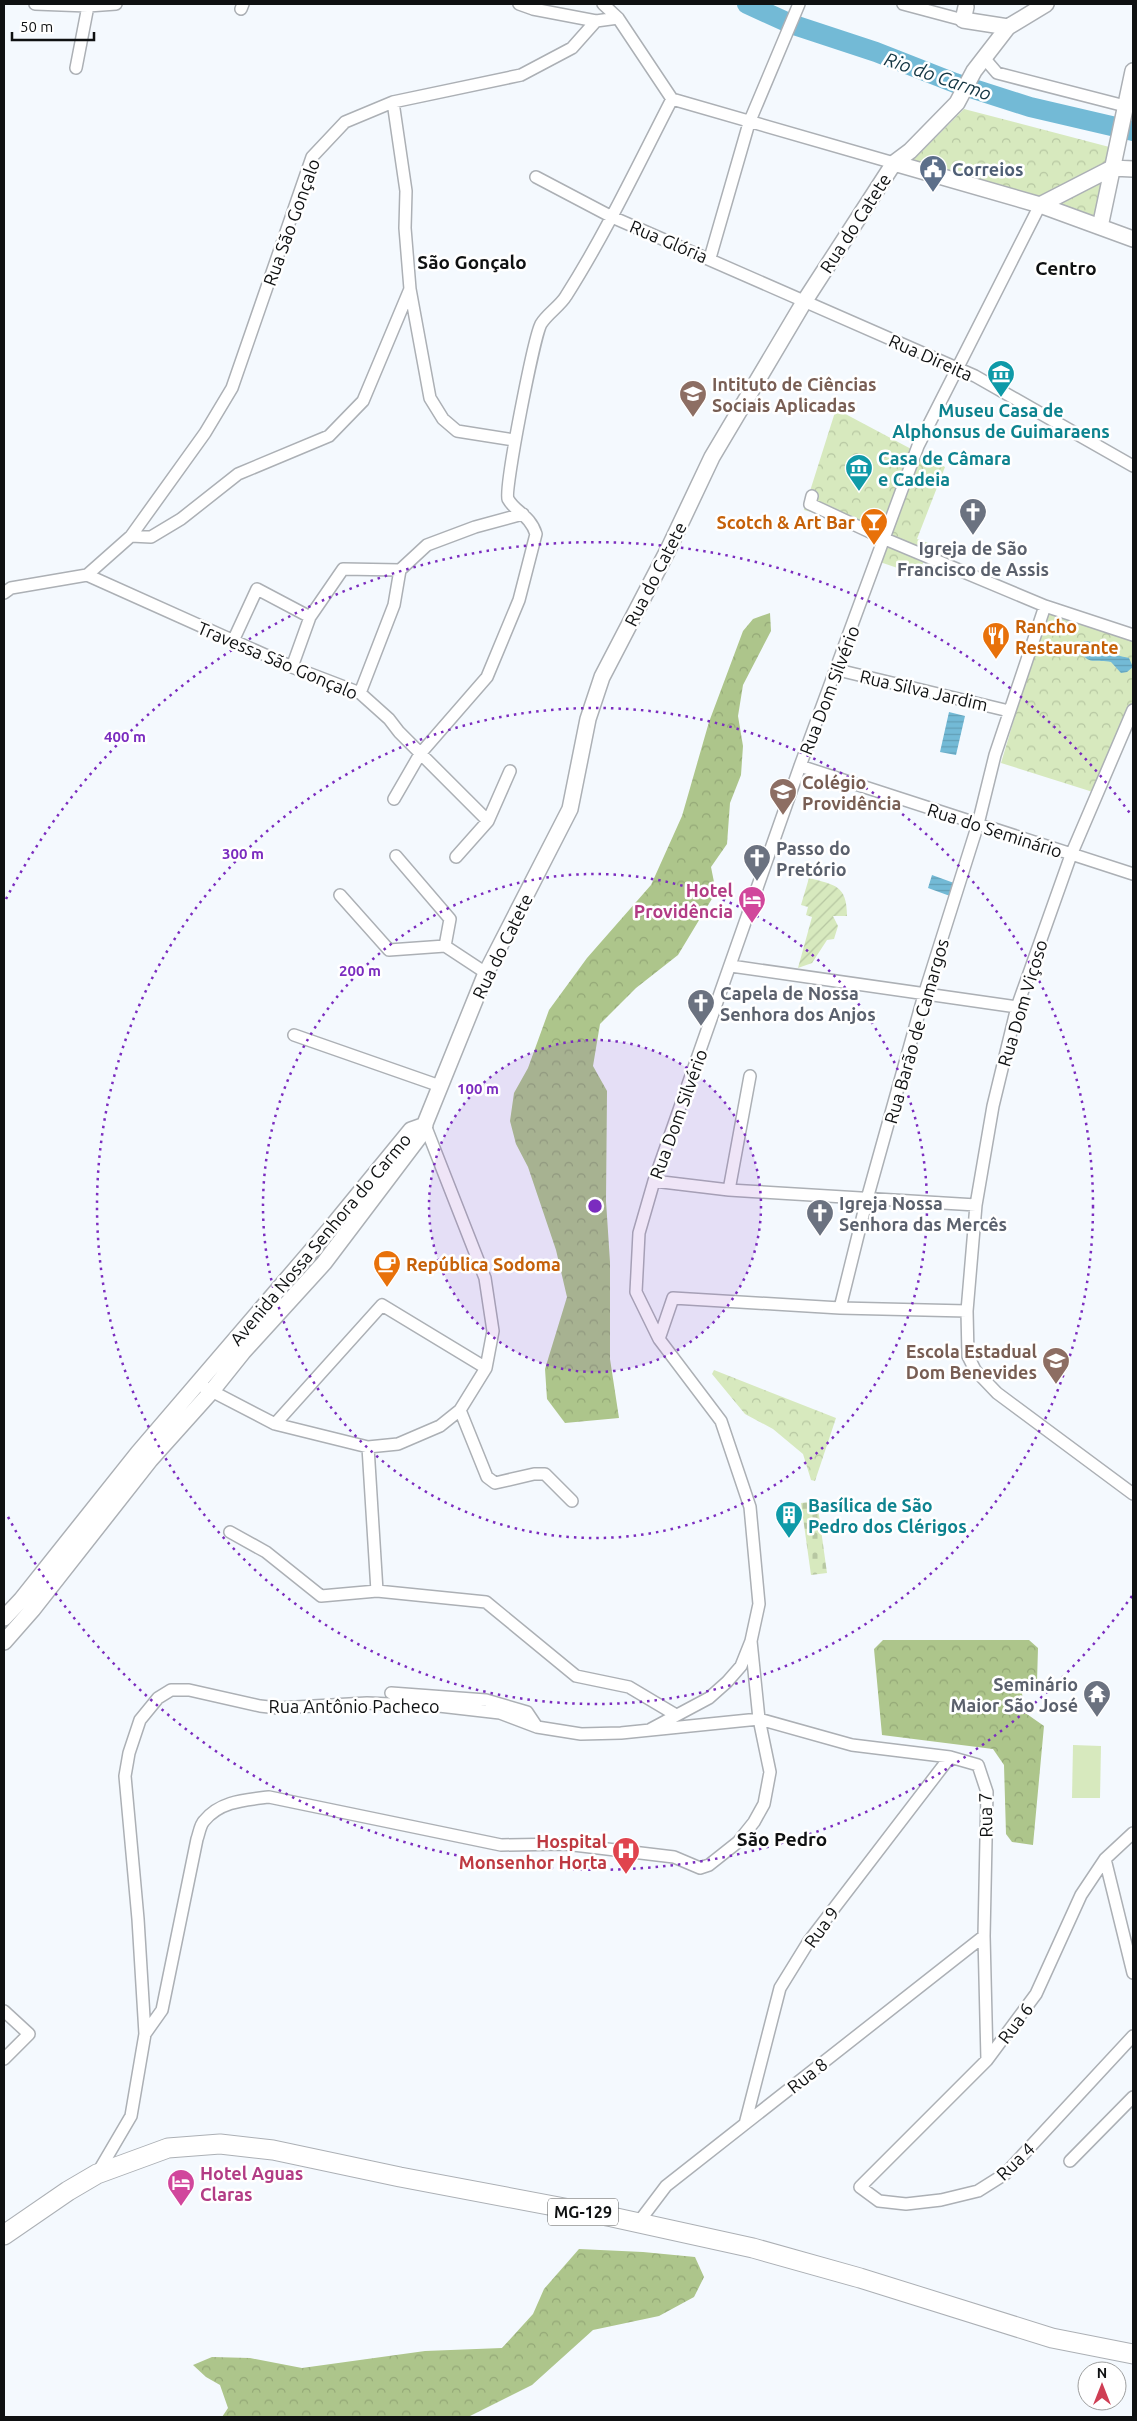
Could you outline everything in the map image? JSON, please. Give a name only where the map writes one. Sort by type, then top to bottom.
[{"type":"main road","name":"MG-129","points":[[4,2235],[68,2191],[98,2174],[168,2148],[220,2144],[274,2150],[753,2248],[860,2278],[1052,2338],[1133,2354]]},
{"type":"street","points":[[34,4],[88,6],[116,4]]},
{"type":"street","points":[[519,4],[533,9],[596,21],[618,18]]},
{"type":"street","points":[[603,4],[618,18],[672,99],[1040,205],[1133,239]]},
{"type":"street","points":[[710,258],[748,122],[799,4]]},
{"type":"street","points":[[903,4],[965,14],[1008,27],[1046,4]]},
{"type":"street","points":[[76,68],[88,6]]},
{"type":"street","name":"Rua São Gonçalo","points":[[87,575],[131,536],[204,433],[232,388],[312,157],[345,122],[393,102],[521,75],[572,48],[596,21]]},
{"type":"street","name":"Rua do Catete","points":[[425,1125],[486,973],[570,809],[588,719],[602,677],[668,550],[712,457],[804,302],[894,162],[910,151],[957,103],[974,71],[1008,27]]},
{"type":"street","points":[[985,59],[997,73],[1124,110]]},
{"type":"street","points":[[1100,227],[1133,71]]},
{"type":"street","points":[[394,799],[420,754],[487,677],[519,600],[536,534],[533,525],[508,499],[507,488],[514,440],[541,325],[565,298],[612,216],[672,99]]},
{"type":"street","points":[[393,102],[406,191],[405,228],[410,288],[430,398],[443,419],[457,431],[514,440]]},
{"type":"street","points":[[1040,205],[1112,168],[1133,169]]},
{"type":"street","name":"Rua Glória","points":[[536,176],[612,216],[710,258],[804,302]]},
{"type":"street","name":"Rua Dom Silvério","points":[[704,1398],[659,1339],[636,1292],[638,1233],[654,1181],[800,766],[838,670],[918,446],[1040,205]]},
{"type":"street","points":[[131,536],[151,537],[181,519],[238,474],[329,436],[363,401],[410,288]]},
{"type":"street","name":"Rua Direita","points":[[804,302],[996,387],[1133,466]]},
{"type":"street","points":[[812,496],[810,504],[885,539],[1045,606],[1133,635]]},
{"type":"street","points":[[360,693],[394,605],[400,570],[427,545],[475,527],[523,514]]},
{"type":"street","points":[[292,667],[310,617],[343,569],[400,570]]},
{"type":"street","points":[[4,593],[11,588],[87,575]]},
{"type":"street","name":"Travessa São Gonçalo","points":[[87,575],[292,667],[360,693],[390,718],[399,732],[488,821]]},
{"type":"street","points":[[233,641],[257,589],[310,617]]},
{"type":"street","name":"Rua Barão de Camargos","points":[[840,1308],[924,995],[978,824],[996,755],[1045,606]]},
{"type":"street","name":"Rua Silva Jardim","points":[[838,670],[1010,711]]},
{"type":"street","name":"Rua Dom Viçoso","points":[[1133,710],[1129,734],[1071,855],[1017,1007],[993,1106],[976,1205],[967,1311],[968,1356],[975,1370],[997,1393],[1133,1494]]},
{"type":"street","name":"Rua do Seminário","points":[[800,766],[1133,874]]},
{"type":"street","points":[[456,857],[488,821],[510,771]]},
{"type":"street","points":[[396,856],[450,919],[444,946]]},
{"type":"street","points":[[340,895],[389,950],[444,946],[486,973]]},
{"type":"street","points":[[731,966],[1017,1007]]},
{"type":"street","points":[[294,1035],[440,1086]]},
{"type":"street","points":[[729,1190],[750,1076]]},
{"type":"street","points":[[198,1384],[275,1424],[368,1448],[398,1444],[440,1426],[460,1410],[486,1368],[493,1331],[485,1278],[425,1125]]},
{"type":"street","name":"Avenida Nossa Senhora do Carmo","points":[[4,1618],[63,1557],[144,1457],[198,1384],[411,1130],[425,1125]]},
{"type":"street","name":"Avenida Nossa Senhora do Carmo","points":[[144,1457],[211,1392],[243,1352],[324,1263],[420,1136],[425,1125]]},
{"type":"street","points":[[654,1181],[729,1190],[976,1205]]},
{"type":"street","points":[[310,1252],[324,1263]]},
{"type":"street","points":[[659,1339],[673,1298],[840,1308],[967,1311]]},
{"type":"street","points":[[275,1424],[382,1305],[486,1368]]},
{"type":"street","name":"Rua Antônio Pacheco","points":[[651,1729],[709,1698],[741,1666],[752,1641],[759,1604],[750,1507],[721,1421],[704,1398]]},
{"type":"street","points":[[460,1410],[487,1477],[495,1483],[534,1474],[545,1474],[572,1501]]},
{"type":"street","points":[[368,1448],[377,1591]]},
{"type":"street","points":[[230,1532],[266,1552],[321,1596],[377,1591],[486,1602],[576,1676],[629,1687],[676,1715]]},
{"type":"street","name":"Avenida Nossa Senhora do Carmo","points":[[4,1642],[33,1609],[63,1557]]},
{"type":"street","points":[[98,2174],[131,2116],[146,2034],[162,2010],[197,1839],[203,1822],[223,1806],[242,1800],[269,1797],[501,1845],[565,1844],[674,1858],[700,1868],[709,1865],[738,1842],[754,1822],[764,1804],[770,1772],[759,1719],[752,1641]]},
{"type":"street","name":"Rua Antônio Pacheco","points":[[146,2034],[125,1776],[129,1754],[140,1720],[158,1698],[171,1690],[189,1690],[260,1706],[278,1708],[367,1703],[439,1706],[500,1713],[537,1727],[580,1734],[621,1733],[759,1719]]},
{"type":"street","name":"Rua Antônio Pacheco","points":[[391,1693],[486,1700],[527,1712],[537,1727]]},
{"type":"street","name":"Rua 7","points":[[759,1719],[852,1745],[950,1757],[978,1765],[987,1792],[984,1936],[987,2060]]},
{"type":"street","name":"Rua 9","points":[[744,2124],[780,1988],[810,1941],[950,1757]]},
{"type":"street","name":"Rua 6","points":[[860,2187],[987,2060],[1036,1994],[1081,1895],[1106,1859],[1133,1832]]},
{"type":"street","points":[[1106,1859],[1133,1973]]},
{"type":"street","name":"Rua 8","points":[[638,2223],[666,2186],[984,1936]]},
{"type":"street","points":[[4,2011],[28,2034],[4,2059]]},
{"type":"street","name":"Rua 4","points":[[860,2187],[879,2200],[892,2204],[941,2200],[978,2191],[1005,2174],[1133,2036]]},
{"type":"street","points":[[1070,2161],[1133,2097]]},
{"type":"green space","points":[[964,109],[1117,149],[1100,222],[912,161]]},
{"type":"green space","points":[[836,409],[945,467],[917,539],[931,544],[918,575],[877,561],[886,534],[804,510]]},
{"type":"green space","points":[[1047,609],[1133,642],[1133,704],[1096,793],[1001,763]]},
{"type":"green space","points":[[770,613],[771,631],[743,685],[738,716],[743,746],[741,775],[730,803],[727,844],[711,867],[716,892],[678,955],[636,988],[600,1024],[593,1066],[607,1091],[606,1201],[610,1262],[610,1359],[619,1418],[565,1423],[547,1399],[545,1369],[567,1297],[556,1250],[528,1167],[516,1144],[510,1121],[514,1093],[528,1068],[549,1010],[587,958],[651,885],[682,816],[709,722],[743,631],[753,619]]},
{"type":"green space","points":[[809,878],[832,885],[842,892],[845,898],[847,916],[833,916],[838,926],[834,939],[827,940],[812,963],[798,968],[812,917],[806,915],[808,907],[801,905]]},
{"type":"green space","points":[[714,1370],[836,1418],[815,1481],[811,1480],[803,1454],[773,1429],[745,1414],[712,1374]]},
{"type":"green space","points":[[817,1501],[827,1573],[811,1575],[801,1503]]},
{"type":"green space","points":[[883,1640],[1029,1640],[1038,1648],[1037,1682],[1022,1693],[1024,1712],[1044,1726],[1033,1845],[1012,1842],[1006,1834],[1004,1765],[993,1749],[882,1735],[874,1649]]},
{"type":"green space","points":[[1073,1745],[1101,1746],[1100,1798],[1072,1798]]},
{"type":"green space","points":[[579,2249],[695,2257],[704,2277],[694,2297],[659,2316],[593,2330],[532,2385],[468,2417],[222,2417],[228,2408],[220,2385],[206,2377],[193,2365],[212,2357],[250,2358],[302,2368],[425,2351],[502,2348],[533,2314],[544,2289]]},
{"type":"water","points":[[1084,641],[1094,643],[1111,654],[1129,658],[1133,667],[1127,672],[1121,673],[1111,662],[1089,660],[1081,649]]},
{"type":"water","points":[[949,712],[965,716],[956,755],[940,752]]},
{"type":"water","points":[[932,875],[954,883],[950,896],[928,888]]},
{"type":"waterway","name":"Rio do Carmo","points":[[747,4],[791,24],[876,52],[955,83],[1030,107],[1133,131]]},
{"type":"place","name":"Correios","points":[[933,193]]},
{"type":"place","name":"Museu Casa de Alphonsus de Guimaraens","points":[[1001,398]]},
{"type":"place","name":"Intituto de Ciências Sociais Aplicadas","points":[[693,418]]},
{"type":"place","name":"Casa de Câmara e Cadeia","points":[[859,492]]},
{"type":"place","name":"Igreja de São Francisco de Assis","points":[[973,536]]},
{"type":"place","name":"Scotch & Art Bar","points":[[874,546]]},
{"type":"place","name":"Rancho Restaurante","points":[[996,660]]},
{"type":"place","name":"Colégio Providência","points":[[783,816]]},
{"type":"place","name":"Passo do Pretório","points":[[757,882]]},
{"type":"place","name":"Hotel Providência","points":[[752,924]]},
{"type":"place","name":"Capela de Nossa Senhora dos Anjos","points":[[701,1027]]},
{"type":"place","name":"Igreja Nossa Senhora das Mercês","points":[[820,1237]]},
{"type":"place","name":"República Sodoma","points":[[387,1288]]},
{"type":"place","name":"Escola Estadual Dom Benevides","points":[[1056,1385]]},
{"type":"place","name":"Basílica de São Pedro dos Clérigos","points":[[789,1539]]},
{"type":"place","name":"Seminário Maior São José","points":[[1097,1718]]},
{"type":"place","name":"Hospital Monsenhor Horta","points":[[626,1875]]},
{"type":"place","name":"Hotel Aguas Claras","points":[[181,2207]]},
{"type":"district","name":"São Gonçalo","points":[[472,262]]},
{"type":"district","name":"Centro","points":[[1066,268]]},
{"type":"district","name":"São Pedro","points":[[782,1839]]}]
